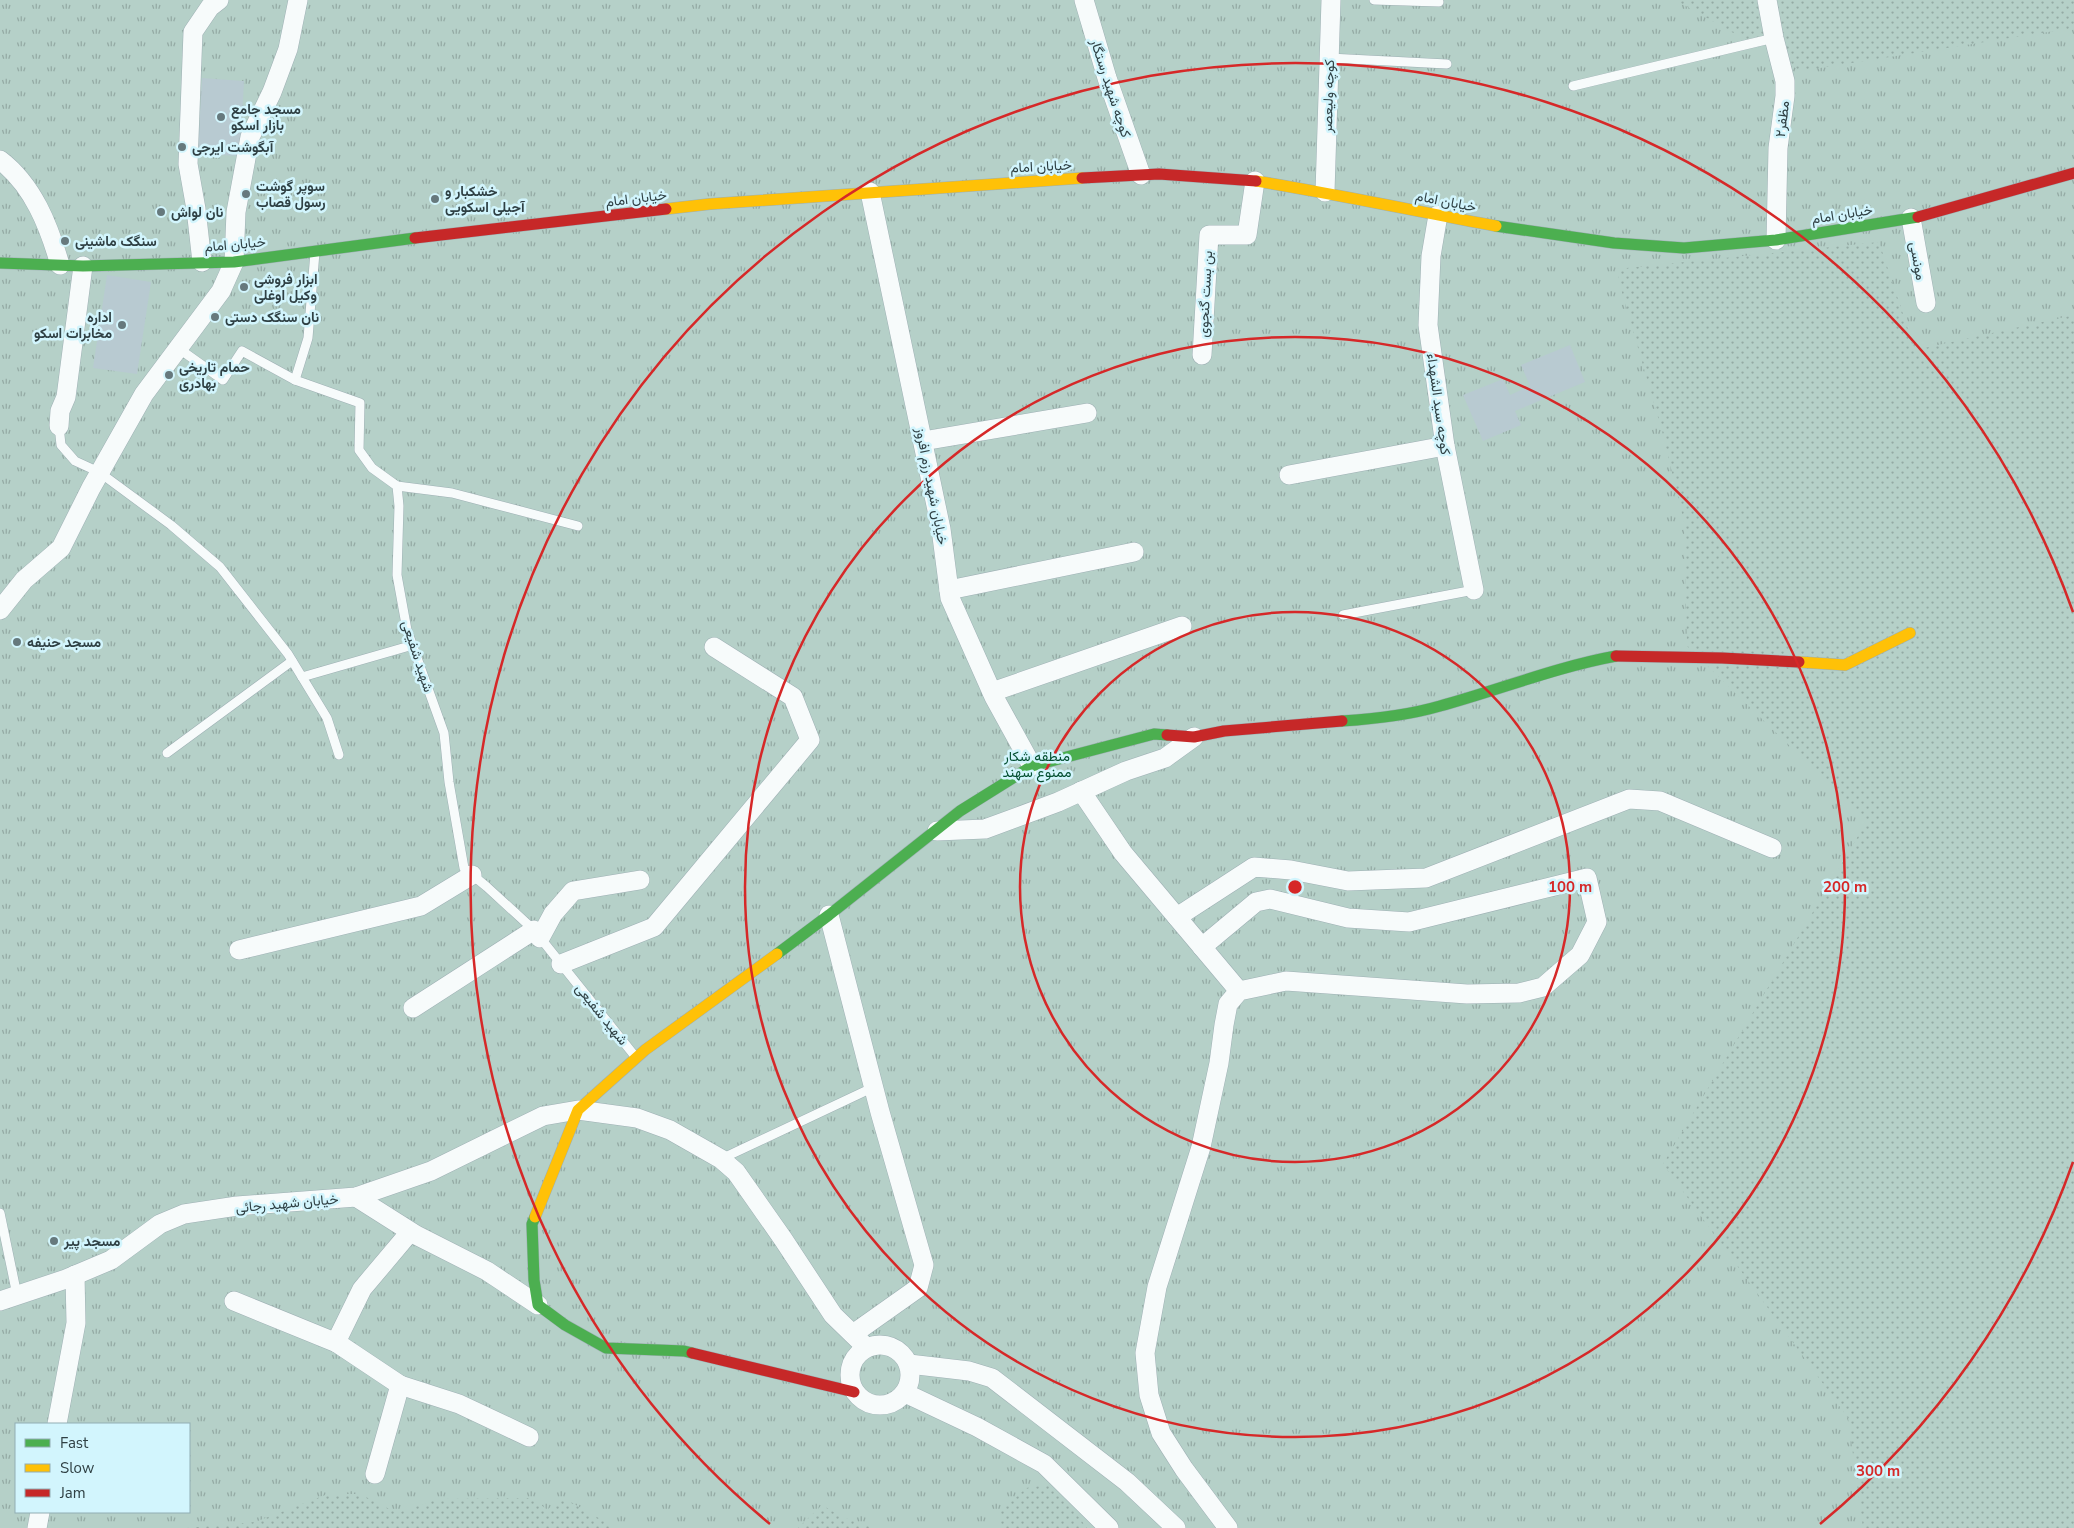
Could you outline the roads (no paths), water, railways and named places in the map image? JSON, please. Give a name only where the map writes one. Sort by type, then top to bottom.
[{"type":"street","points":[[202,262],[188,164],[193,32],[210,7],[219,0]]},
{"type":"street","points":[[0,610],[24,580],[61,548],[100,472],[144,394],[221,291],[234,262],[236,212],[250,137],[272,92],[288,49],[298,0]]},
{"type":"street","name":"کوچه شهید رستگار","points":[[1084,0],[1107,78],[1140,175]]},
{"type":"street","name":"کوچه ولیعصر","points":[[1325,192],[1331,0]]},
{"type":"street","name":"مظفر۲","points":[[1767,0],[1785,81],[1785,96],[1778,148],[1776,240]]},
{"type":"street","points":[[0,160],[24,182],[37,204],[54,243],[60,265]]},
{"type":"street","name":"خیابان امام","points":[[0,263],[83,266],[234,262],[315,250],[710,204],[1159,174],[1255,181],[1325,192],[1519,230],[1614,244],[1684,248],[1776,240],[1929,215],[2074,173]]},
{"type":"street","name":"بن بست گنجوی","points":[[1202,355],[1209,235],[1247,235],[1255,181]]},
{"type":"street","name":"خیابان شهید رزم افروز","points":[[870,192],[941,529],[950,598],[992,692],[1032,766]]},
{"type":"street","name":"کوچه سید الشهداء","points":[[1438,215],[1431,256],[1428,325],[1445,446],[1474,590]]},
{"type":"street","name":"مونسی","points":[[1911,218],[1926,303]]},
{"type":"street","points":[[59,426],[60,411],[66,397],[83,266]]},
{"type":"street","points":[[923,441],[1087,413]]},
{"type":"street","points":[[1289,475],[1445,446]]},
{"type":"street","points":[[949,590],[1134,552]]},
{"type":"street","points":[[992,692],[1182,626]]},
{"type":"street","points":[[538,1305],[534,1280],[532,1224],[578,1110],[636,1057],[829,915],[937,832],[960,811],[1032,766],[1154,734],[1194,737],[1224,731],[1368,719],[1438,706],[1572,666],[1615,656],[1722,658],[1845,665],[1910,633]]},
{"type":"street","points":[[561,964],[654,927],[810,740],[793,697],[714,647]]},
{"type":"street","points":[[937,832],[985,829],[1058,802],[1126,771],[1164,758],[1194,737]]},
{"type":"street","points":[[1081,792],[1123,853],[1239,991]]},
{"type":"street","points":[[1178,917],[1254,867],[1291,870],[1348,881],[1426,878],[1629,799],[1660,801],[1772,848]]},
{"type":"street","points":[[239,950],[421,906],[472,875]]},
{"type":"street","points":[[1202,947],[1256,902],[1270,899],[1348,918],[1409,922],[1587,878],[1597,922],[1580,955],[1543,987],[1519,993],[1467,994],[1286,981],[1239,991],[1228,1004],[1219,1063],[1201,1147],[1157,1287],[1145,1353],[1149,1396],[1161,1433],[1184,1469],[1228,1528]]},
{"type":"street","points":[[413,1008],[537,934],[573,891],[640,880]]},
{"type":"street","points":[[829,915],[874,1087],[924,1265],[918,1288],[859,1341],[858,1354],[852,1362],[849,1372],[854,1392],[861,1399],[879,1405],[889,1404],[898,1399],[905,1393],[909,1384],[908,1364],[904,1356],[896,1349],[886,1345],[859,1341]]},
{"type":"street","name":"خیابان شهید رجائی","points":[[9,1298],[111,1260],[160,1224],[184,1214],[237,1206],[356,1197],[431,1172],[543,1116],[578,1110],[637,1118],[670,1130],[721,1159],[736,1172],[833,1315],[859,1341]]},
{"type":"street","points":[[356,1197],[410,1232],[487,1271],[566,1325],[606,1348],[684,1351],[854,1392]]},
{"type":"street","points":[[337,1344],[339,1336],[362,1290],[410,1232]]},
{"type":"street","points":[[57,1423],[76,1323],[75,1275]]},
{"type":"street","points":[[234,1301],[337,1344],[400,1385],[459,1404],[529,1437]]},
{"type":"street","points":[[908,1364],[969,1371],[992,1378],[1127,1482],[1176,1528]]},
{"type":"street","points":[[376,1474],[400,1385]]},
{"type":"street","points":[[905,1393],[977,1427],[1044,1464],[1109,1528]]},
{"type":"street","points":[[37,1528],[40,1513]]},
{"type":"lane","points":[[1374,0],[1439,2]]},
{"type":"lane","points":[[1573,86],[1774,38]]},
{"type":"lane","points":[[1329,58],[1447,64]]},
{"type":"lane","points":[[295,380],[308,338],[315,250]]},
{"type":"lane","points":[[178,348],[223,380],[242,351],[295,380],[360,403],[359,450],[372,468],[397,486],[452,493],[578,526]]},
{"type":"lane","points":[[59,426],[61,445],[75,460],[100,472],[171,524],[220,567],[292,661],[327,718],[338,755]]},
{"type":"lane","name":"شهید شفیعی","points":[[397,486],[399,506],[397,575],[408,630],[444,733],[449,782],[464,868],[537,934],[636,1057]]},
{"type":"lane","points":[[1343,615],[1474,590]]},
{"type":"lane","points":[[302,677],[413,645]]},
{"type":"lane","points":[[167,753],[292,661]]},
{"type":"lane","points":[[721,1159],[874,1087]]},
{"type":"lane","points":[[0,1213],[9,1298]]},
{"type":"place","name":"مسجد جامع بازار اسکو","points":[[221,117]]},
{"type":"place","name":"آبگوشت ایرجی","points":[[182,147]]},
{"type":"place","name":"سوپر گوشت رسول قصاب","points":[[246,194]]},
{"type":"place","name":"خشکبار و آجیلی اسکویی","points":[[435,199]]},
{"type":"place","name":"نان لواش","points":[[161,212]]},
{"type":"place","name":"سنگک ماشینی","points":[[65,241]]},
{"type":"place","name":"ابزار فروشی وکیل اوغلی","points":[[244,287]]},
{"type":"place","name":"نان سنگک دستی","points":[[215,317]]},
{"type":"place","name":"اداره مخابرات اسکو","points":[[122,325]]},
{"type":"place","name":"حمام تاریخی بهادری","points":[[169,375]]},
{"type":"place","name":"مسجد حنیفه","points":[[17,642]]},
{"type":"place","name":"مسجد پیر","points":[[54,1241]]},
{"type":"park label","name":"منطقه شکار ممنوع سهند","points":[[1037,764]]}]
